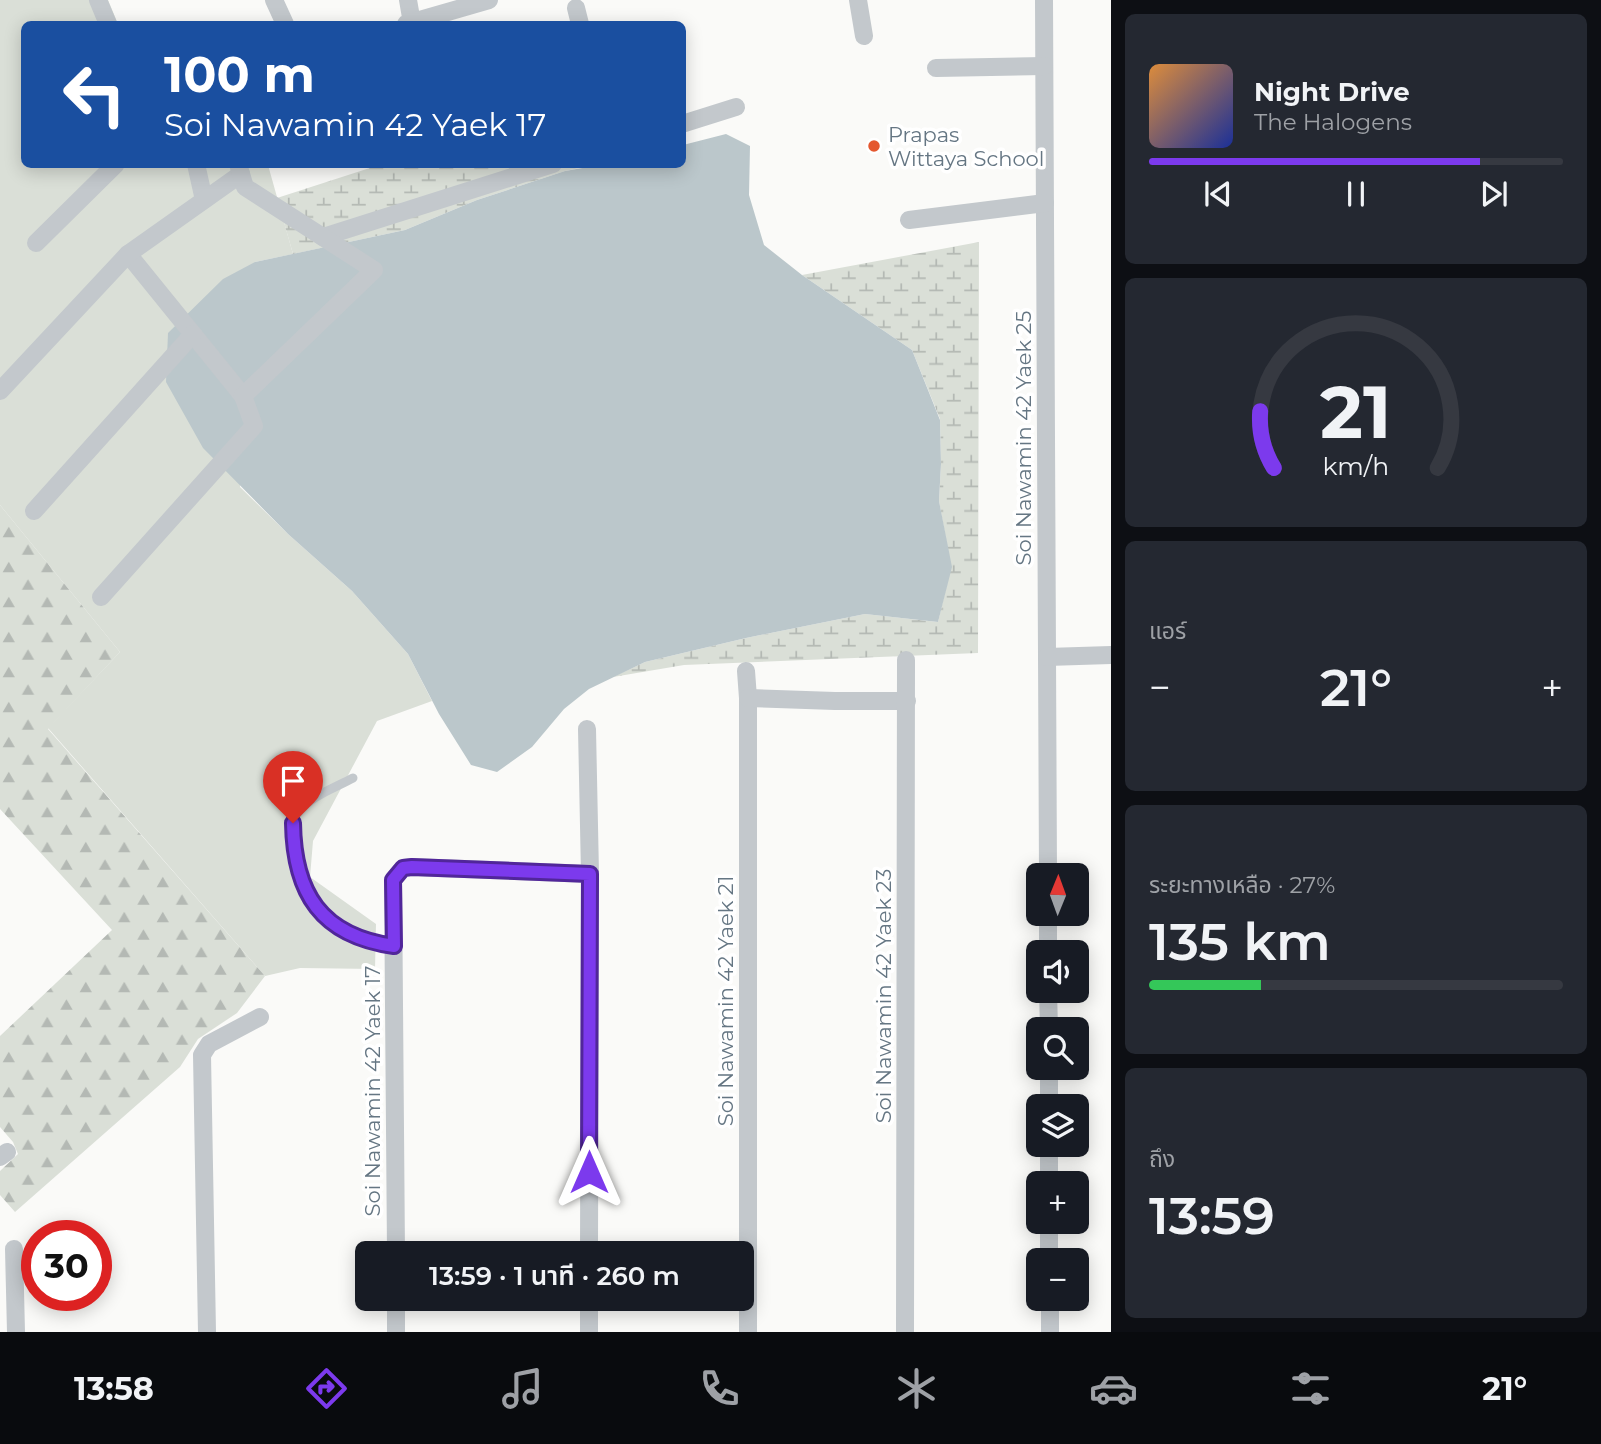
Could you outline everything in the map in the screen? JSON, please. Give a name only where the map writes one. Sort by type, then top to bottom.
[{"type":"street","points":[[98,0],[107,21]]},
{"type":"street","points":[[274,0],[284,21]]},
{"type":"street","points":[[408,0],[409,21]]},
{"type":"street","points":[[419,21],[489,0]]},
{"type":"street","points":[[858,0],[864,36]]},
{"type":"street","name":"Soi Nawamin 42 Yaek 25","points":[[1044,0],[1048,863]]},
{"type":"street","points":[[936,68],[1044,66]]},
{"type":"street","points":[[686,123],[736,107]]},
{"type":"street","points":[[36,243],[112,168]]},
{"type":"street","points":[[197,168],[204,200]]},
{"type":"street","points":[[323,237],[540,168]]},
{"type":"street","points":[[0,391],[128,254],[204,200],[239,169],[245,187],[374,270],[243,396]]},
{"type":"street","points":[[909,220],[1045,203]]},
{"type":"street","points":[[101,597],[254,426],[243,396],[128,254]]},
{"type":"street","points":[[34,511],[193,334]]},
{"type":"street","points":[[1047,657],[1111,654]]},
{"type":"street","name":"Soi Nawamin 42 Yaek 23","points":[[905,1332],[906,660]]},
{"type":"street","name":"Soi Nawamin 42 Yaek 21","points":[[746,671],[748,1332]]},
{"type":"street","points":[[748,698],[907,701]]},
{"type":"street","points":[[587,730],[590,874],[589,1241]]},
{"type":"street","name":"Soi Nawamin 42 Yaek 17","points":[[396,1241],[393,880],[403,868],[412,867],[590,874]]},
{"type":"street","points":[[207,1332],[202,1055],[209,1044],[260,1017]]},
{"type":"street","points":[[14,1249],[16,1332]]},
{"type":"street","points":[[396,1311],[396,1332]]},
{"type":"street","points":[[589,1311],[589,1332]]},
{"type":"street","points":[[1050,1311],[1050,1332]]},
{"type":"lane","points":[[353,778],[307,802],[293,823],[296,866],[314,904],[341,931],[369,942],[394,946]]},
{"type":"green space","points":[[0,0],[108,0],[117,21],[21,21],[21,168],[269,168],[293,254],[255,262],[240,487],[352,591],[408,654],[432,701],[377,721],[313,841],[310,877],[376,924],[375,969],[300,968],[265,976],[48,728],[120,652],[0,505]]},
{"type":"green space","points":[[370,168],[579,168],[477,200],[405,230],[293,254],[277,198]]},
{"type":"green space","points":[[979,242],[978,653],[684,665],[613,677],[645,662],[865,614],[938,622],[951,567],[939,501],[940,419],[912,350],[802,275]]},
{"type":"green space","points":[[0,505],[120,652],[48,729],[265,976],[237,1013],[198,1039],[180,1067],[15,1212],[0,1195],[0,1171],[18,1154],[13,1142],[0,1127],[0,1036],[112,930],[0,809]]},
{"type":"shaded area","points":[[726,134],[750,146],[749,195],[764,245],[802,275],[912,350],[940,420],[939,501],[952,567],[938,622],[865,614],[645,662],[589,689],[564,709],[532,747],[497,772],[471,765],[439,714],[408,654],[352,591],[288,534],[203,448],[166,382],[168,333],[223,279],[255,262],[405,230],[477,200],[565,171],[582,168],[686,168],[686,144]]},
{"type":"place","name":"Prapas Wittaya School","points":[[874,146]]},
{"type":"route","points":[[293,823],[296,866],[314,904],[341,931],[369,942],[394,946],[393,880],[403,868],[590,874],[589,1172]]}]
